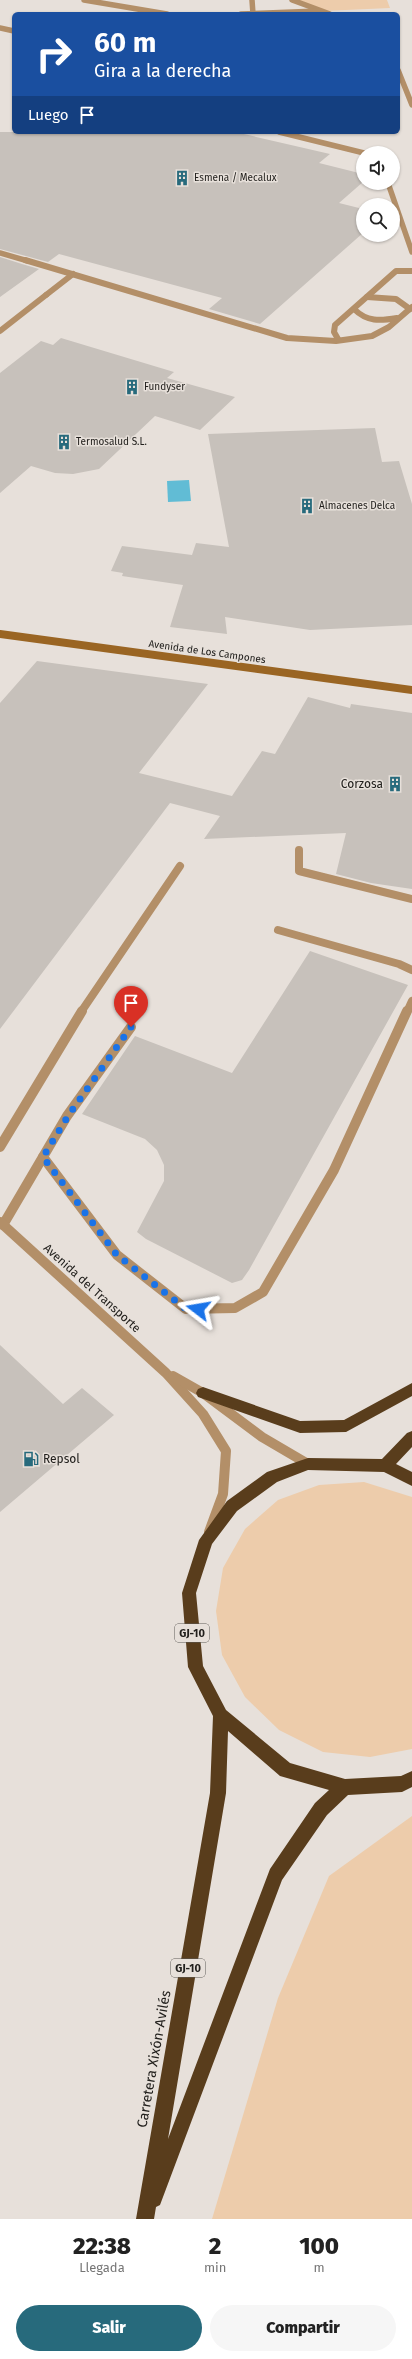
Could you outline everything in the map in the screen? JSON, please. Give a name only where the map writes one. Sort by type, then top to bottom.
[{"type":"highway","points":[[203,1393],[300,1427],[346,1426],[412,1390]]},
{"type":"highway","points":[[385,1466],[412,1437]]},
{"type":"highway","name":"GJ-10","points":[[412,1479],[385,1466],[308,1464],[272,1477],[232,1506],[206,1540],[188,1593],[196,1667],[221,1715],[286,1770],[345,1786],[402,1784],[412,1779]]},
{"type":"highway","name":"Carretera Xixón-Avilés","points":[[146,2219],[218,1793],[221,1715]]},
{"type":"highway","name":"Carretera Xixón-Avilés","points":[[146,2219],[276,1875],[321,1809],[345,1786]]},
{"type":"street","points":[[84,0],[155,12]]},
{"type":"street","points":[[252,0],[253,12]]},
{"type":"street","points":[[292,0],[322,12]]},
{"type":"street","points":[[296,12],[318,11]]},
{"type":"street","points":[[0,28],[12,31]]},
{"type":"street","points":[[400,75],[412,105]]},
{"type":"street","points":[[287,134],[356,151]]},
{"type":"street","points":[[390,190],[412,252]]},
{"type":"street","points":[[0,253],[287,338],[320,341],[338,339],[361,340],[381,332],[411,308],[395,298],[367,297]]},
{"type":"street","points":[[338,339],[334,332],[335,325],[396,271],[412,271]]},
{"type":"street","points":[[0,331],[74,274]]},
{"type":"street","points":[[354,309],[361,317],[371,321],[399,318]]},
{"type":"street","name":"Avenida de Los Campones","points":[[0,634],[412,690]]},
{"type":"street","points":[[299,850],[299,871],[412,899]]},
{"type":"street","points":[[0,1147],[67,1033],[180,866]]},
{"type":"street","points":[[278,930],[399,964],[412,970]]},
{"type":"street","points":[[43,1157],[117,1255],[186,1309],[235,1308],[263,1292],[330,1177],[412,1001]]},
{"type":"street","points":[[1,1224],[68,1116],[131,1027]]},
{"type":"street","name":"Avenida del Transporte","points":[[1,1224],[166,1373]]},
{"type":"street","points":[[166,1373],[203,1393],[262,1438],[308,1464]]},
{"type":"street","points":[[166,1373],[203,1414],[226,1451],[223,1494],[206,1540]]},
{"type":"shaded area","points":[[297,0],[387,0],[390,8],[324,11]]},
{"type":"shaded area","points":[[364,1482],[412,1497],[412,1749],[370,1757],[323,1752],[279,1730],[245,1697],[222,1655],[216,1611],[223,1568],[245,1529],[278,1500],[319,1485]]},
{"type":"shaded area","points":[[412,1816],[412,2219],[212,2219],[278,1998],[329,1876]]},
{"type":"water","points":[[189,480],[191,501],[168,502],[167,481]]},
{"type":"building","name":"Esmena / Mecalux","points":[[0,132],[12,132],[12,134],[244,134],[330,154],[319,163],[356,172],[356,188],[339,203],[356,207],[356,239],[260,324],[209,309],[222,298],[59,254],[48,262],[0,249]]},
{"type":"building","points":[[0,257],[22,264],[39,269],[0,297]]},
{"type":"building","points":[[61,338],[174,372],[167,378],[235,397],[200,430],[155,416],[99,469],[73,474],[55,473],[31,466],[0,493],[0,373],[41,341],[53,345]]},
{"type":"building","name":"Almacenes Delca","points":[[375,428],[382,462],[399,461],[412,504],[412,625],[310,630],[225,617],[227,634],[170,627],[183,585],[122,576],[123,573],[111,571],[122,546],[192,555],[196,543],[229,547],[208,434]]},
{"type":"building","points":[[37,661],[208,684],[139,773],[232,796],[262,751],[275,754],[308,697],[350,708],[351,704],[412,713],[412,889],[371,883],[336,874],[346,833],[204,839],[220,816],[170,803],[0,1029],[0,703]]},
{"type":"building","points":[[310,951],[408,985],[249,1270],[242,1280],[232,1283],[146,1239],[137,1232],[164,1181],[164,1165],[157,1150],[145,1139],[82,1114],[135,1036],[232,1073]]},
{"type":"building","name":"Repsol","points":[[0,1345],[63,1404],[82,1388],[114,1415],[0,1512]]},
{"type":"place","name":"Esmena / Mecalux","points":[[182,178]]},
{"type":"place","name":"Fundyser","points":[[132,387]]},
{"type":"place","name":"Termosalud S.L.","points":[[64,442]]},
{"type":"place","name":"Almacenes Delca","points":[[307,506]]},
{"type":"place","name":"Corzosa","points":[[395,784]]},
{"type":"place","name":"Repsol","points":[[31,1459]]},
{"type":"route","points":[[131,1027],[68,1116],[43,1157],[117,1255],[186,1309],[198,1309]]}]
